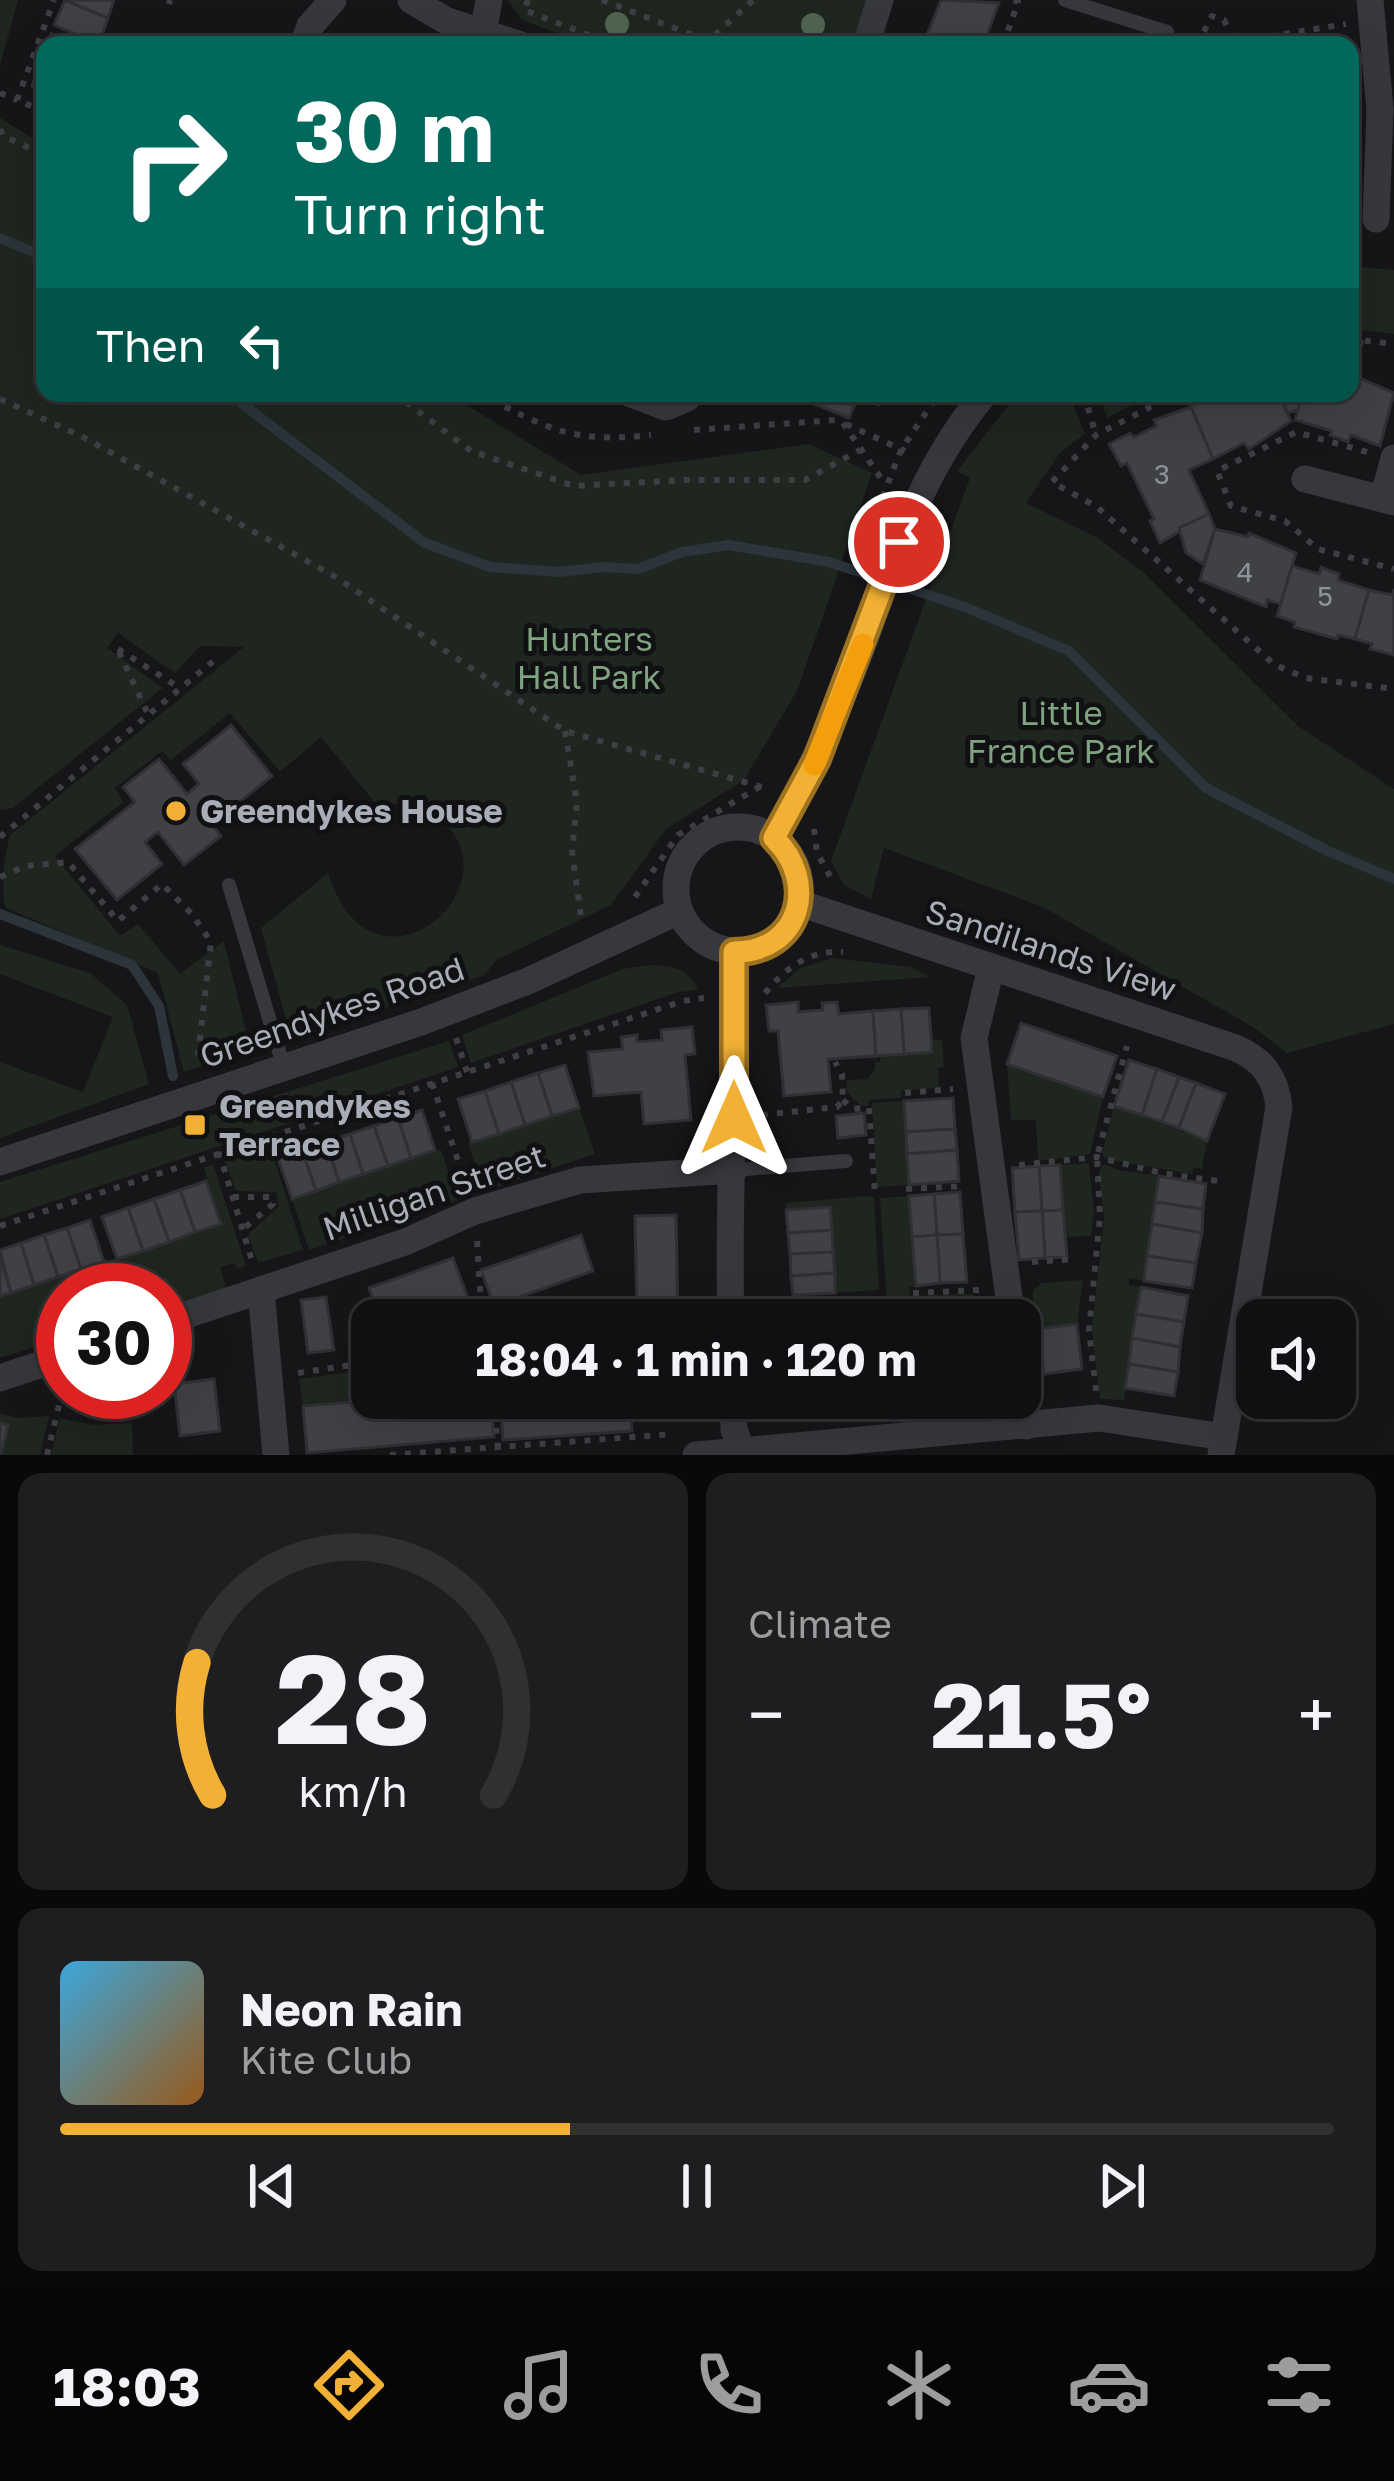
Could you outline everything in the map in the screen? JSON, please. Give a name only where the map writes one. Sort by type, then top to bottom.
[{"type":"street","points":[[306,36],[333,0]]},
{"type":"street","points":[[412,0],[445,20],[495,36]]},
{"type":"street","points":[[483,32],[489,0]]},
{"type":"street","points":[[869,36],[880,0]]},
{"type":"street","points":[[1371,10],[1380,109],[1373,220]]},
{"type":"street","points":[[774,838],[817,759],[899,542],[933,466],[978,402]]},
{"type":"street","points":[[1305,479],[1388,501],[1394,458]]},
{"type":"street","points":[[740,827],[774,838],[794,862],[800,885],[799,903],[785,931],[761,947],[734,952],[698,938],[679,911],[675,888],[680,867],[702,838],[740,827]]},
{"type":"street","name":"Sandilands View","points":[[799,903],[1236,1048],[1250,1054],[1272,1077],[1279,1107],[1223,1446]]},
{"type":"street","name":"Greendykes Road","points":[[0,1162],[447,1012],[528,981],[679,911]]},
{"type":"street","points":[[730,1299],[734,952]]},
{"type":"street","points":[[991,968],[974,1038],[1009,1299]]},
{"type":"street","name":"Milligan Street","points":[[192,1313],[405,1242],[475,1211],[580,1180],[734,1170]]},
{"type":"street","points":[[261,1290],[276,1455]]},
{"type":"street","points":[[0,1378],[36,1366]]},
{"type":"street","points":[[696,1455],[740,1445],[1099,1418],[1223,1446]]},
{"type":"street","points":[[1025,1419],[1026,1426]]},
{"type":"lane","points":[[1065,0],[1167,32]]},
{"type":"lane","points":[[229,885],[284,1068]]},
{"type":"lane","points":[[734,1170],[846,1161]]},
{"type":"path","points":[[41,36],[54,0]]},
{"type":"path","points":[[528,0],[524,10],[593,36]]},
{"type":"path","points":[[602,0],[689,36]]},
{"type":"path","points":[[714,36],[753,0]]},
{"type":"path","points":[[1006,36],[1018,2],[1014,0]]},
{"type":"path","points":[[1260,36],[1371,10]]},
{"type":"path","points":[[1202,36],[1212,16],[1225,20],[1232,36]]},
{"type":"path","points":[[581,36],[583,32]]},
{"type":"path","points":[[17,100],[36,49]]},
{"type":"path","points":[[0,93],[36,108]]},
{"type":"path","points":[[0,129],[3,136],[36,151]]},
{"type":"path","points":[[1359,349],[1361,340],[1394,344]]},
{"type":"path","points":[[0,398],[81,436],[334,576],[565,731],[763,787]]},
{"type":"path","points":[[406,402],[471,451],[574,486],[683,479],[805,480],[860,450]]},
{"type":"path","points":[[864,544],[901,449],[933,402]]},
{"type":"path","points":[[1086,402],[1096,435]]},
{"type":"path","points":[[1160,402],[1096,435],[1052,482],[1097,507],[1275,665],[1306,678],[1394,689]]},
{"type":"path","points":[[843,423],[933,466]]},
{"type":"path","points":[[148,714],[118,649],[180,688]]},
{"type":"path","points":[[0,837],[216,658]]},
{"type":"path","points":[[565,731],[577,803],[572,851],[584,940]]},
{"type":"path","points":[[622,910],[650,879],[678,835],[763,787],[775,771]]},
{"type":"path","points":[[0,877],[26,866],[68,862],[118,921],[163,884],[192,914],[212,942],[194,1098]]},
{"type":"path","points":[[0,1226],[683,1001],[714,996]]},
{"type":"path","points":[[447,1012],[467,1072]]},
{"type":"path","points":[[1099,1418],[1089,1330],[1100,1216],[1097,1156],[1126,1046]]},
{"type":"path","points":[[835,1062],[842,1074],[843,1100],[852,1109],[869,1108],[874,1194]]},
{"type":"path","points":[[432,1083],[475,1211],[481,1299]]},
{"type":"path","points":[[905,1093],[981,1087]]},
{"type":"path","points":[[734,1118],[837,1107],[843,1100]]},
{"type":"path","points":[[219,1152],[225,1170],[233,1197],[243,1229],[273,1204],[271,1197],[233,1197]]},
{"type":"path","points":[[906,1190],[1097,1156],[1161,1173],[1218,1181]]},
{"type":"path","points":[[913,1293],[1075,1259]]},
{"type":"path","points":[[269,1377],[351,1365]]},
{"type":"path","points":[[47,1455],[56,1419]]},
{"type":"path","points":[[496,1419],[498,1446]]},
{"type":"path","points":[[523,1444],[524,1455]]},
{"type":"path","points":[[390,1455],[523,1444],[740,1445]]},
{"type":"green space","points":[[0,0],[18,0],[0,65]]},
{"type":"green space","points":[[508,0],[869,0],[855,36],[564,36],[522,20]]},
{"type":"green space","name":"Hunters Hall Park","points":[[0,118],[36,140],[36,402],[462,402],[581,475],[809,444],[872,473],[798,689],[744,780],[666,829],[611,905],[496,960],[485,975],[295,1037],[288,1027],[261,928],[328,873],[349,914],[376,934],[405,935],[431,923],[452,901],[463,874],[460,845],[425,810],[377,805],[321,737],[280,772],[230,713],[171,760],[162,751],[115,788],[123,802],[55,856],[120,936],[138,924],[180,974],[224,941],[247,1036],[240,1052],[184,1072],[158,973],[6,908],[3,891],[10,835],[244,647],[200,646],[175,673],[118,633],[107,648],[163,688],[13,808],[0,810]]},
{"type":"green space","points":[[1359,267],[1394,270],[1394,334],[1359,330]]},
{"type":"green space","name":"Little France Park","points":[[1011,402],[1074,402],[1085,434],[1060,453],[1026,503],[1098,538],[1143,572],[1298,726],[1394,789],[1394,1024],[1287,1053],[1253,1027],[1043,907],[884,848],[871,899],[844,885],[831,861],[970,478],[957,471]]},
{"type":"green space","points":[[1102,402],[1138,402],[1107,418]]},
{"type":"green space","points":[[0,945],[90,973],[127,1005],[149,1084],[0,1138],[0,1062],[83,1092],[113,1017],[0,974]]},
{"type":"green space","points":[[832,958],[911,967],[930,977],[777,988],[799,969]]},
{"type":"green space","points":[[649,965],[678,969],[698,990],[678,992],[471,1063],[462,1035],[623,969]]},
{"type":"green space","points":[[931,1040],[942,1040],[944,1067],[938,1068],[939,1087],[901,1091],[901,1098],[869,1100],[861,1106],[847,1092],[846,1080],[867,1079],[880,1055],[931,1052]]},
{"type":"green space","points":[[449,1041],[458,1067],[0,1219],[0,1182]]},
{"type":"green space","points":[[1007,1064],[1103,1097],[1090,1154],[1038,1161],[1036,1120],[1011,1120]]},
{"type":"green space","points":[[904,1101],[909,1185],[877,1187],[872,1103]]},
{"type":"green space","points":[[1114,1106],[1207,1141],[1202,1169],[1194,1167],[1192,1174],[1108,1160],[1102,1154]]},
{"type":"green space","points":[[579,1108],[595,1154],[484,1191],[468,1143]]},
{"type":"green space","points":[[270,1146],[303,1250],[258,1263],[248,1235],[279,1206],[276,1192],[236,1191],[225,1161]]},
{"type":"green space","points":[[441,1150],[457,1200],[309,1250],[292,1199]]},
{"type":"green space","points":[[1089,1163],[1094,1212],[1091,1236],[1065,1237],[1060,1165]]},
{"type":"green space","points":[[213,1164],[246,1266],[237,1269],[234,1263],[220,1268],[227,1290],[192,1301],[192,1263],[101,1263],[221,1224],[204,1168]]},
{"type":"green space","points":[[1104,1164],[1159,1176],[1144,1281],[1129,1278],[1129,1285],[1141,1287],[1124,1400],[1100,1399],[1092,1329],[1104,1218],[1099,1172]]},
{"type":"green space","points":[[909,1196],[916,1286],[909,1287],[910,1296],[972,1294],[976,1299],[887,1299],[880,1198]]},
{"type":"green space","points":[[874,1198],[879,1290],[835,1293],[830,1207],[786,1210],[786,1203]]},
{"type":"green space","points":[[1083,1280],[1077,1324],[1041,1328],[1041,1299],[1033,1299],[1033,1291],[1041,1283]]},
{"type":"green space","points":[[36,1284],[36,1347],[0,1358],[0,1296]]},
{"type":"green space","points":[[351,1372],[351,1402],[303,1406],[299,1379]]},
{"type":"green space","points":[[0,1413],[48,1419],[40,1455],[1,1455],[8,1426],[0,1423]]},
{"type":"green space","points":[[60,1419],[94,1425],[132,1423],[133,1455],[51,1455]]},
{"type":"building","points":[[65,0],[108,18],[102,36],[80,36],[54,25]]},
{"type":"building","points":[[65,0],[114,0],[108,18]]},
{"type":"building","points":[[941,0],[999,3],[986,36],[927,36]]},
{"type":"building","points":[[1359,378],[1394,393],[1380,446],[1351,435],[1348,442],[1330,435],[1332,431],[1295,420],[1300,402],[1359,402]]},
{"type":"building","points":[[809,402],[854,406],[849,418]]},
{"type":"building","points":[[1201,402],[1282,402],[1291,421],[1249,449],[1244,443],[1213,459],[1191,407]]},
{"type":"building","points":[[1282,402],[1300,402],[1298,410],[1288,413]]},
{"type":"building","points":[[1191,407],[1213,459],[1189,470],[1209,514],[1160,543],[1150,521],[1154,519],[1127,463],[1121,466],[1109,444],[1130,433],[1134,437],[1156,426],[1154,420]]},
{"type":"building","points":[[1209,514],[1215,529],[1203,564],[1186,553],[1179,528]]},
{"type":"building","points":[[1215,529],[1248,537],[1249,533],[1296,553],[1281,604],[1267,600],[1266,607],[1200,580]]},
{"type":"building","points":[[1292,566],[1319,574],[1321,567],[1339,574],[1338,580],[1369,590],[1355,639],[1294,627],[1295,622],[1277,616]]},
{"type":"building","points":[[1394,589],[1394,655],[1355,639],[1369,590],[1392,595]]},
{"type":"building","name":"Greendykes House","points":[[231,725],[272,776],[212,824],[221,836],[184,865],[158,832],[145,842],[162,864],[117,900],[75,849],[135,802],[123,787],[159,759],[187,794],[199,784],[183,764]]},
{"type":"building","points":[[798,1002],[798,1012],[823,1010],[822,1003],[837,1002],[839,1014],[873,1011],[876,1056],[828,1059],[831,1092],[784,1096],[778,1031],[769,1031],[766,1005]]},
{"type":"building","points":[[929,1008],[932,1052],[904,1054],[901,1009]]},
{"type":"building","points":[[901,1009],[904,1054],[876,1056],[873,1011]]},
{"type":"building","points":[[1021,1023],[1117,1056],[1103,1097],[1007,1064]]},
{"type":"building","points":[[692,1027],[695,1054],[685,1055],[691,1120],[644,1124],[641,1092],[594,1096],[588,1052],[623,1049],[621,1037],[637,1035],[637,1042],[662,1040],[661,1030]]},
{"type":"building","points":[[1129,1060],[1157,1069],[1142,1115],[1114,1106]]},
{"type":"building","points":[[565,1065],[579,1108],[552,1116],[538,1073]]},
{"type":"building","points":[[1157,1069],[1179,1077],[1162,1122],[1142,1115]]},
{"type":"building","points":[[538,1073],[552,1116],[525,1125],[511,1082]]},
{"type":"building","points":[[1179,1077],[1196,1083],[1179,1128],[1162,1122]]},
{"type":"building","points":[[511,1082],[525,1125],[499,1134],[485,1091]]},
{"type":"building","points":[[1196,1083],[1225,1094],[1207,1141],[1179,1128]]},
{"type":"building","points":[[485,1091],[499,1134],[472,1142],[458,1099]]},
{"type":"building","points":[[953,1098],[955,1129],[906,1132],[904,1101]]},
{"type":"building","points":[[422,1110],[435,1150],[411,1158],[398,1118]]},
{"type":"building","points":[[864,1113],[866,1135],[838,1138],[836,1116]]},
{"type":"building","points":[[398,1118],[411,1158],[388,1166],[374,1126]]},
{"type":"building","points":[[374,1126],[388,1166],[363,1174],[350,1134]]},
{"type":"building","points":[[955,1129],[957,1150],[907,1154],[906,1132]]},
{"type":"building","points":[[350,1134],[363,1174],[339,1182],[326,1142]]},
{"type":"building","points":[[326,1142],[339,1182],[316,1191],[302,1150]]},
{"type":"building","points":[[302,1150],[316,1191],[292,1199],[278,1158]]},
{"type":"building","points":[[957,1150],[959,1181],[909,1185],[907,1154]]},
{"type":"building","points":[[1060,1165],[1063,1210],[1042,1211],[1039,1166]]},
{"type":"building","points":[[1039,1166],[1042,1211],[1015,1212],[1012,1168]]},
{"type":"building","points":[[1159,1176],[1206,1184],[1203,1209],[1155,1202]]},
{"type":"building","points":[[206,1181],[221,1224],[195,1232],[180,1190]]},
{"type":"building","points":[[180,1190],[195,1232],[169,1242],[154,1199]]},
{"type":"building","points":[[960,1192],[963,1234],[937,1235],[934,1194]]},
{"type":"building","points":[[934,1194],[937,1235],[912,1237],[909,1196]]},
{"type":"building","points":[[154,1199],[169,1242],[143,1251],[128,1208]]},
{"type":"building","points":[[1155,1202],[1203,1209],[1202,1233],[1152,1224]]},
{"type":"building","points":[[830,1207],[832,1230],[788,1233],[786,1210]]},
{"type":"building","points":[[128,1208],[143,1251],[117,1259],[102,1217]]},
{"type":"building","points":[[1063,1210],[1067,1257],[1045,1258],[1042,1211]]},
{"type":"building","points":[[1042,1211],[1045,1258],[1019,1260],[1015,1212]]},
{"type":"building","points":[[676,1215],[678,1299],[637,1299],[635,1216]]},
{"type":"building","points":[[90,1220],[104,1262],[79,1263],[67,1228]]},
{"type":"building","points":[[1152,1224],[1202,1233],[1196,1263],[1147,1256]]},
{"type":"building","points":[[67,1228],[79,1263],[53,1263],[44,1235]]},
{"type":"building","points":[[832,1230],[833,1252],[790,1254],[788,1233]]},
{"type":"building","points":[[963,1234],[967,1282],[940,1283],[937,1235]]},
{"type":"building","points":[[44,1235],[53,1263],[36,1263],[36,1284],[34,1285],[21,1243]]},
{"type":"building","points":[[581,1235],[593,1271],[514,1299],[491,1299],[481,1270]]},
{"type":"building","points":[[937,1235],[940,1283],[916,1286],[912,1237]]},
{"type":"building","points":[[21,1243],[34,1285],[11,1293],[0,1250]]},
{"type":"building","points":[[833,1252],[835,1273],[791,1276],[790,1254]]},
{"type":"building","points":[[1147,1256],[1196,1263],[1192,1288],[1144,1281]]},
{"type":"building","points":[[0,1258],[11,1293],[0,1296]]},
{"type":"building","points":[[453,1258],[468,1298],[373,1299],[369,1288]]},
{"type":"building","points":[[835,1273],[835,1293],[793,1295],[791,1276]]},
{"type":"building","points":[[1141,1287],[1188,1296],[1184,1322],[1136,1314]]},
{"type":"building","points":[[326,1297],[334,1350],[308,1353],[301,1300]]},
{"type":"building","points":[[1136,1314],[1184,1322],[1180,1347],[1132,1338]]},
{"type":"building","points":[[1077,1324],[1082,1369],[1044,1374],[1041,1329]]},
{"type":"building","points":[[1132,1338],[1180,1347],[1178,1372],[1129,1364]]},
{"type":"building","points":[[1129,1364],[1178,1372],[1174,1396],[1125,1388]]},
{"type":"building","points":[[214,1379],[220,1431],[180,1436],[178,1419],[192,1419],[192,1382]]},
{"type":"building","points":[[351,1402],[351,1419],[493,1419],[494,1437],[307,1453],[303,1406]]},
{"type":"building","points":[[502,1419],[631,1419],[632,1431],[503,1440]]},
{"type":"building","points":[[0,1423],[8,1425],[1,1455],[0,1455]]},
{"type":"waterway","points":[[0,238],[36,253]]},
{"type":"waterway","points":[[240,402],[425,543],[490,567],[560,572],[638,569],[682,552],[729,545],[829,562],[965,607],[1069,651],[1206,788],[1394,879]]},
{"type":"waterway","points":[[0,914],[132,965],[159,1006],[173,1076]]},
{"type":"slow traffic","points":[[814,765],[863,644]]},
{"type":"place","name":"Greendykes House","points":[[176,811]]},
{"type":"place","name":"Greendykes Terrace","points":[[195,1125]]},
{"type":"route","points":[[734,1118],[734,952],[775,940],[793,918],[799,903],[799,874],[788,851],[774,838],[817,759],[899,542]]}]
